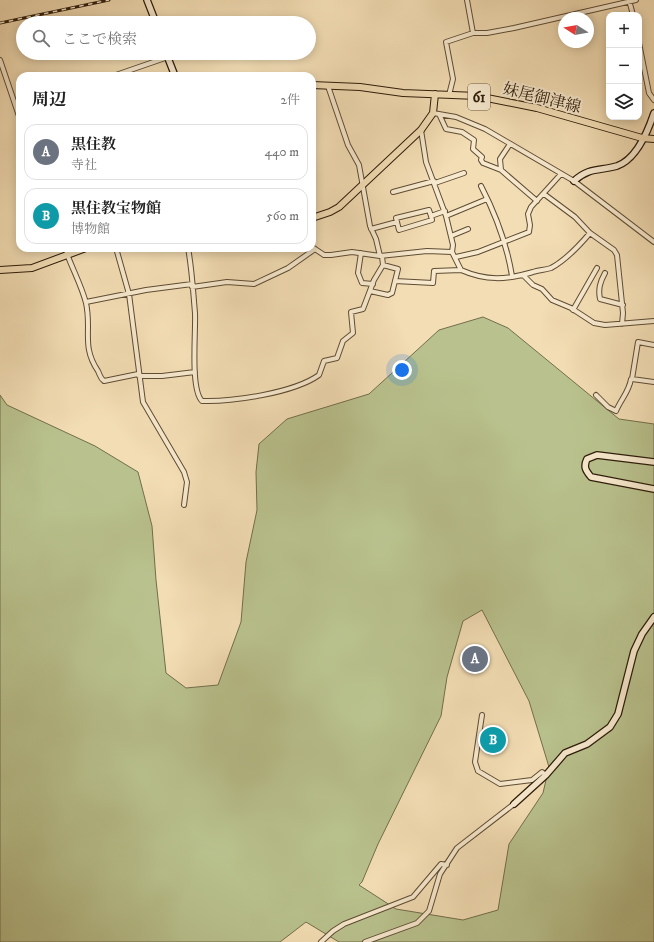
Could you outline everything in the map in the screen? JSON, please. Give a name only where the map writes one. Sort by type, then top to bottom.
[{"type":"main road","name":"妹尾御津線","points":[[316,85],[360,87],[403,93],[477,96],[506,101],[642,138],[654,139]]},
{"type":"main road","points":[[316,217],[333,211],[421,130],[436,114],[435,94]]},
{"type":"main road","name":"妹尾御津線","points":[[642,138],[654,145]]},
{"type":"main road","points":[[0,270],[32,268],[65,252]]},
{"type":"street","points":[[147,0],[153,16]]},
{"type":"street","points":[[467,0],[473,33]]},
{"type":"street","points":[[449,95],[453,79],[446,42],[473,33],[487,33],[514,28],[636,0]]},
{"type":"street","points":[[629,1],[632,12]]},
{"type":"street","points":[[640,48],[649,93],[654,100]]},
{"type":"street","points":[[0,60],[16,105]]},
{"type":"street","points":[[123,72],[154,60]]},
{"type":"street","points":[[169,60],[173,72]]},
{"type":"street","points":[[188,252],[195,312],[196,391],[202,401],[244,399],[259,394],[275,393],[315,378],[319,375],[324,361],[334,359],[339,354],[343,341],[353,331],[351,312],[363,309],[373,284],[383,265],[376,239],[371,229],[361,186],[359,165],[348,145],[328,86]]},
{"type":"street","points":[[574,181],[583,173],[618,165],[626,161],[635,152],[654,113]]},
{"type":"street","points":[[436,114],[468,121],[485,129],[574,181],[654,242]]},
{"type":"street","points":[[436,114],[446,129],[462,132],[474,140],[473,149],[482,157],[480,160],[483,163],[501,170],[537,201]]},
{"type":"street","points":[[421,130],[426,162],[435,182],[446,214],[451,236],[452,252],[456,257],[461,270]]},
{"type":"street","points":[[501,170],[500,159],[510,144]]},
{"type":"street","points":[[393,192],[464,173]]},
{"type":"street","points":[[456,257],[478,252],[529,232],[530,225],[528,214],[537,201],[561,174]]},
{"type":"street","points":[[481,186],[504,242],[512,276]]},
{"type":"street","points":[[544,194],[575,217],[590,233],[614,250],[617,255],[622,305],[622,324]]},
{"type":"street","points":[[431,216],[446,214],[487,199]]},
{"type":"street","points":[[429,210],[432,220],[399,230],[396,222],[396,218],[429,210]]},
{"type":"street","points":[[371,229],[396,222]]},
{"type":"street","points":[[451,236],[468,229]]},
{"type":"street","points":[[395,281],[433,283],[434,271],[461,270],[482,277],[495,279],[523,275],[550,268],[579,246],[590,233]]},
{"type":"street","points":[[316,250],[324,255],[352,252],[381,256],[427,251],[452,252]]},
{"type":"street","points":[[67,252],[86,302],[89,328],[87,348],[91,362],[98,371],[100,378],[104,381],[139,375],[162,376],[195,372]]},
{"type":"street","points":[[117,252],[129,294],[143,402],[184,472],[187,482],[184,505]]},
{"type":"street","points":[[86,302],[146,290],[192,285],[228,282],[254,284],[288,268],[308,252]]},
{"type":"street","points":[[361,253],[358,273],[362,283],[373,284]]},
{"type":"street","points":[[370,291],[390,295],[398,269],[383,265]]},
{"type":"street","points":[[573,310],[597,268]]},
{"type":"street","points":[[605,273],[599,287],[600,299],[622,305]]},
{"type":"street","points":[[523,275],[532,285],[542,289],[552,300],[573,310],[594,323],[605,325],[654,320]]},
{"type":"street","points":[[596,395],[608,407],[616,411],[622,398],[629,391],[638,342],[654,344]]},
{"type":"street","points":[[632,379],[654,382]]},
{"type":"street","points":[[654,462],[597,455],[587,459],[584,464],[585,469],[592,477],[654,489]]},
{"type":"street","points":[[365,942],[417,923],[424,918],[433,903],[440,874],[457,848],[514,804],[546,776],[565,753],[587,744],[610,727],[618,714],[634,651],[642,634],[654,617]]},
{"type":"street","points":[[482,715],[475,762],[478,771],[500,784],[532,780],[542,772],[546,776]]},
{"type":"street","points":[[321,942],[333,931],[344,924],[413,897],[441,864],[446,865]]},
{"type":"green space","points":[[483,317],[508,328],[619,419],[654,424],[654,942],[339,942],[306,922],[280,942],[0,942],[0,395],[7,405],[95,446],[138,472],[152,526],[166,673],[186,688],[218,685],[241,622],[246,562],[257,510],[256,472],[259,444],[287,419],[369,394],[439,330]],"holes":[[[482,610],[529,701],[549,767],[543,793],[509,844],[498,910],[463,920],[396,909],[359,885],[362,882],[378,844],[441,716],[447,677],[463,621]]]},
{"type":"railway","points":[[33,16],[109,0]]},
{"type":"railway","points":[[0,23],[16,20]]},
{"type":"place","name":"黒住教","points":[[475,659]]},
{"type":"place","name":"黒住教宝物館","points":[[493,740]]}]
